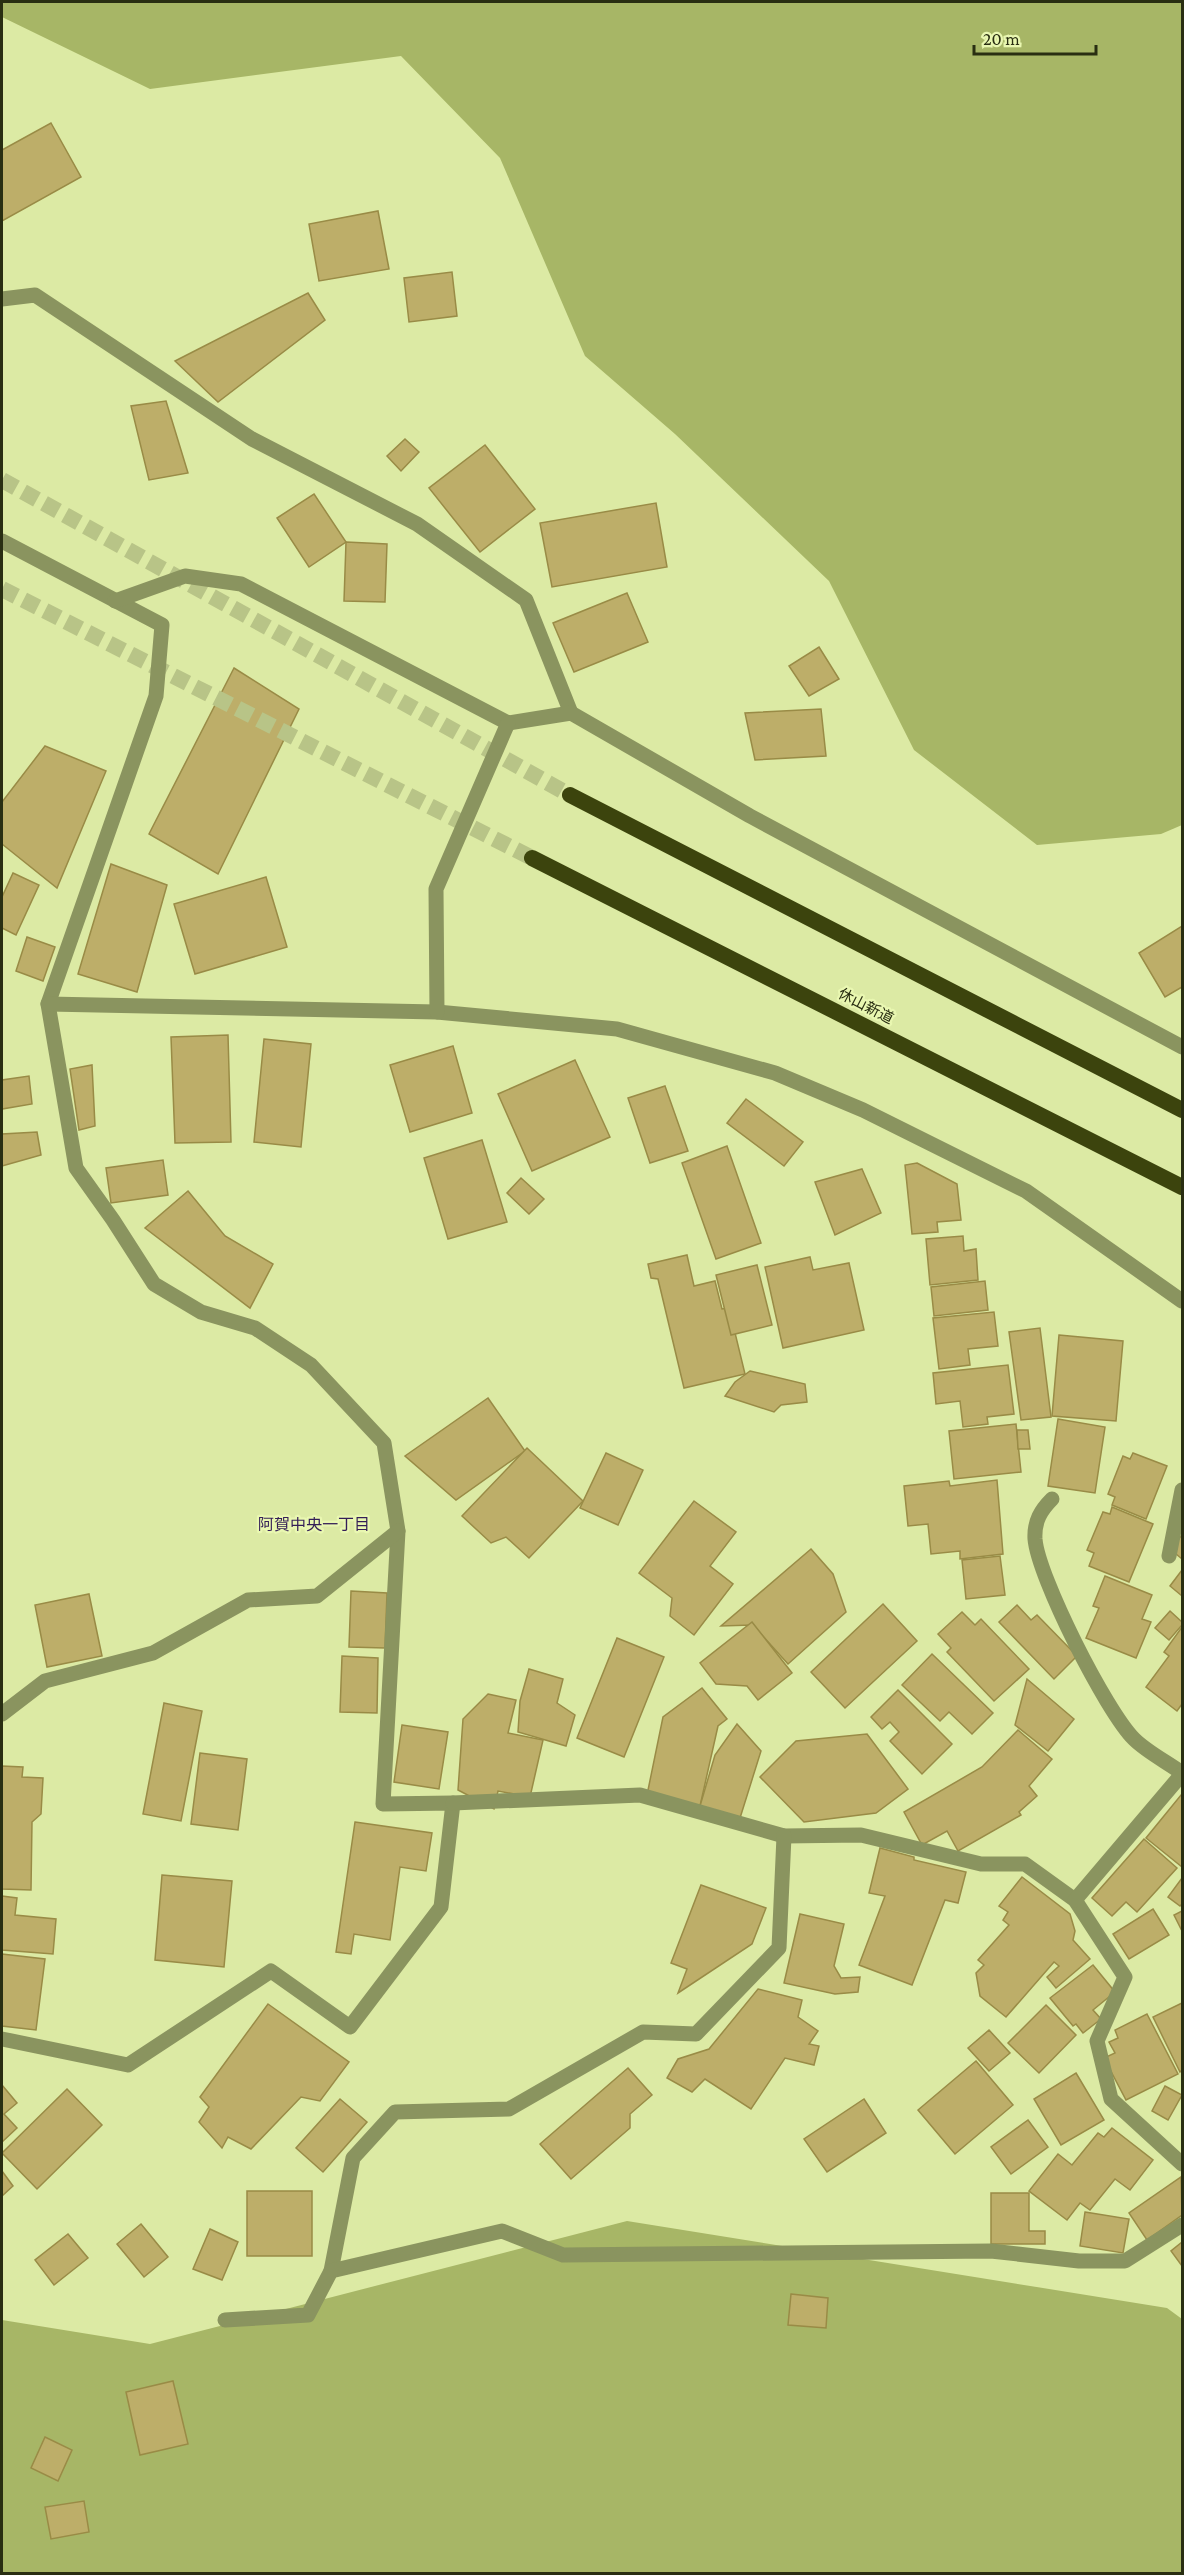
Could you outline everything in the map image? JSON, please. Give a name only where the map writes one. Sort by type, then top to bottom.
[{"type":"highway","points":[[570,795],[1182,1110]]},
{"type":"highway","name":"休山新道","points":[[532,858],[1182,1187]]},
{"type":"street","points":[[2,299],[35,295],[252,439],[417,524],[526,600],[571,713],[750,816],[1182,1047]]},
{"type":"street","points":[[2,541],[162,625],[156,696],[48,1004],[76,1168],[114,1220],[154,1284],[201,1312],[255,1328],[311,1365],[384,1443],[398,1531],[383,1804],[640,1795],[784,1836],[861,1834],[981,1864],[1025,1864],[1075,1900],[1125,1977],[1097,2041],[1111,2099],[1182,2164]]},
{"type":"street","points":[[115,601],[186,576],[241,584],[508,723],[571,713]]},
{"type":"street","points":[[437,1012],[436,889],[508,723]]},
{"type":"street","points":[[48,1004],[437,1012],[617,1029],[775,1073],[863,1110],[1026,1191],[1182,1301]]},
{"type":"street","points":[[1169,1556],[1182,1490]]},
{"type":"street","points":[[1052,1499],[1038,1514],[1035,1539],[1043,1569],[1063,1618],[1107,1700],[1134,1739],[1182,1774],[1075,1900]]},
{"type":"street","points":[[2,1714],[45,1681],[153,1653],[248,1600],[317,1596],[398,1531]]},
{"type":"street","points":[[2,2038],[128,2066],[271,1971],[350,2027],[441,1907],[453,1803]]},
{"type":"street","points":[[225,2320],[308,2315],[331,2271],[352,2158],[395,2112],[509,2109],[643,2032],[696,2034],[779,1948],[784,1836]]},
{"type":"street","points":[[331,2271],[502,2231],[563,2255],[991,2251],[1079,2261],[1125,2261],[1182,2225]]},
{"type":"green space","points":[[2,2],[1182,2],[1182,825],[1161,834],[1037,845],[914,750],[829,581],[675,434],[585,356],[500,158],[401,56],[150,89],[2,17]]},
{"type":"green space","points":[[627,2221],[1167,2308],[1182,2319],[1182,2573],[2,2573],[2,2320],[150,2344]]},
{"type":"building","points":[[51,123],[81,177],[2,221],[2,150]]},
{"type":"building","points":[[378,211],[389,269],[319,281],[309,224]]},
{"type":"building","points":[[452,272],[457,316],[409,322],[404,278]]},
{"type":"building","points":[[308,293],[325,320],[218,402],[175,361]]},
{"type":"building","points":[[166,401],[188,473],[149,480],[131,406]]},
{"type":"building","points":[[405,439],[419,452],[401,471],[387,456]]},
{"type":"building","points":[[485,445],[535,509],[480,552],[429,488]]},
{"type":"building","points":[[314,494],[346,542],[309,567],[277,518]]},
{"type":"building","points":[[656,503],[667,567],[552,587],[540,523]]},
{"type":"building","points":[[346,542],[387,544],[385,602],[344,601]]},
{"type":"building","points":[[627,593],[648,642],[574,672],[553,623]]},
{"type":"building","points":[[819,647],[839,679],[809,696],[789,666]]},
{"type":"building","points":[[234,668],[299,709],[218,874],[149,834]]},
{"type":"building","points":[[821,709],[826,756],[755,760],[745,713]]},
{"type":"building","points":[[45,746],[106,771],[57,888],[2,844],[2,802]]},
{"type":"building","points":[[111,864],[167,885],[137,992],[78,974]]},
{"type":"building","points":[[13,873],[39,885],[16,935],[2,928],[2,897]]},
{"type":"building","points":[[266,877],[287,947],[195,974],[174,904]]},
{"type":"building","points":[[1182,926],[1182,987],[1165,997],[1139,953]]},
{"type":"building","points":[[27,937],[55,947],[43,981],[16,971]]},
{"type":"building","points":[[228,1035],[231,1142],[175,1143],[171,1037]]},
{"type":"building","points":[[264,1039],[311,1044],[301,1147],[254,1142]]},
{"type":"building","points":[[453,1046],[472,1113],[410,1132],[390,1065]]},
{"type":"building","points":[[575,1060],[610,1137],[532,1171],[498,1094]]},
{"type":"building","points":[[92,1065],[95,1126],[79,1130],[70,1069]]},
{"type":"building","points":[[29,1076],[32,1104],[2,1109],[2,1080]]},
{"type":"building","points":[[665,1086],[688,1151],[650,1163],[628,1098]]},
{"type":"building","points":[[746,1099],[803,1142],[784,1166],[727,1123]]},
{"type":"building","points":[[37,1132],[41,1155],[2,1166],[2,1134]]},
{"type":"building","points":[[482,1140],[507,1222],[448,1239],[424,1158]]},
{"type":"building","points":[[727,1146],[761,1243],[716,1259],[682,1163]]},
{"type":"building","points":[[163,1160],[168,1195],[111,1203],[106,1168]]},
{"type":"building","points":[[917,1163],[957,1184],[961,1220],[937,1222],[938,1232],[912,1234],[905,1165]]},
{"type":"building","points":[[862,1169],[881,1213],[835,1235],[815,1182]]},
{"type":"building","points":[[521,1178],[544,1199],[529,1214],[507,1193]]},
{"type":"building","points":[[188,1191],[225,1236],[273,1264],[250,1308],[145,1228]]},
{"type":"building","points":[[963,1236],[964,1251],[976,1249],[978,1280],[930,1285],[926,1239]]},
{"type":"building","points":[[687,1255],[694,1286],[715,1281],[722,1309],[729,1308],[745,1374],[684,1388],[658,1279],[651,1278],[648,1264]]},
{"type":"building","points":[[810,1257],[813,1270],[849,1263],[864,1330],[783,1348],[765,1267]]},
{"type":"building","points":[[757,1265],[772,1325],[731,1335],[716,1275]]},
{"type":"building","points":[[985,1281],[988,1310],[934,1316],[931,1287]]},
{"type":"building","points":[[994,1312],[998,1346],[968,1349],[970,1365],[939,1369],[933,1318]]},
{"type":"building","points":[[1040,1328],[1051,1417],[1021,1420],[1009,1332]]},
{"type":"building","points":[[1059,1335],[1123,1341],[1116,1421],[1052,1416]]},
{"type":"building","points":[[1008,1365],[1014,1414],[987,1417],[988,1424],[963,1427],[960,1401],[936,1404],[933,1373]]},
{"type":"building","points":[[750,1371],[805,1384],[807,1402],[781,1405],[774,1412],[725,1396],[735,1382]]},
{"type":"building","points":[[488,1398],[525,1451],[456,1500],[405,1456]]},
{"type":"building","points":[[1058,1419],[1105,1427],[1095,1493],[1048,1486]]},
{"type":"building","points":[[1016,1424],[1021,1472],[954,1479],[949,1431]]},
{"type":"building","points":[[1017,1430],[1028,1430],[1030,1449],[1018,1449]]},
{"type":"building","points":[[527,1448],[583,1501],[529,1558],[506,1537],[491,1543],[462,1516]]},
{"type":"building","points":[[606,1453],[643,1470],[618,1525],[580,1508]]},
{"type":"building","points":[[1133,1453],[1167,1466],[1146,1519],[1112,1505],[1115,1497],[1108,1494],[1123,1456],[1130,1459]]},
{"type":"building","points":[[997,1480],[1003,1554],[960,1559],[960,1551],[931,1554],[928,1524],[908,1526],[904,1486],[949,1481],[950,1486]]},
{"type":"building","points":[[694,1501],[736,1532],[710,1566],[733,1584],[694,1635],[670,1616],[672,1598],[639,1573]]},
{"type":"building","points":[[1112,1507],[1153,1524],[1129,1582],[1089,1566],[1094,1553],[1087,1550],[1103,1512],[1110,1514]]},
{"type":"building","points":[[1182,1535],[1182,1559],[1170,1549]]},
{"type":"building","points":[[811,1549],[833,1574],[846,1612],[788,1664],[753,1625],[721,1626]]},
{"type":"building","points":[[1000,1556],[1005,1595],[966,1599],[962,1560]]},
{"type":"building","points":[[1182,1570],[1182,1596],[1170,1586]]},
{"type":"building","points":[[1105,1576],[1152,1595],[1142,1619],[1151,1622],[1136,1658],[1086,1638],[1099,1608],[1093,1606]]},
{"type":"building","points":[[351,1591],[387,1593],[385,1648],[349,1647]]},
{"type":"building","points":[[89,1594],[102,1656],[47,1667],[35,1605]]},
{"type":"building","points":[[883,1604],[917,1641],[845,1708],[811,1672]]},
{"type":"building","points":[[1017,1605],[1031,1620],[1037,1615],[1077,1656],[1054,1679],[999,1622]]},
{"type":"building","points":[[1170,1611],[1182,1622],[1182,1625],[1169,1640],[1155,1628]]},
{"type":"building","points":[[962,1612],[975,1625],[981,1619],[1029,1669],[994,1701],[947,1652],[951,1648],[938,1634]]},
{"type":"building","points":[[752,1622],[792,1673],[758,1700],[747,1686],[716,1684],[700,1663]]},
{"type":"building","points":[[1182,1627],[1182,1704],[1177,1711],[1146,1687],[1169,1656],[1164,1652]]},
{"type":"building","points":[[617,1638],[664,1657],[624,1757],[577,1738]]},
{"type":"building","points":[[932,1654],[993,1713],[972,1734],[949,1712],[940,1721],[902,1685]]},
{"type":"building","points":[[342,1656],[378,1658],[377,1713],[340,1712]]},
{"type":"building","points":[[529,1669],[563,1679],[557,1703],[575,1715],[566,1746],[518,1732],[520,1701]]},
{"type":"building","points":[[1027,1679],[1074,1719],[1048,1751],[1015,1725]]},
{"type":"building","points":[[702,1688],[727,1719],[718,1726],[700,1806],[647,1795],[663,1717]]},
{"type":"building","points":[[898,1690],[952,1744],[922,1774],[890,1741],[899,1732],[890,1722],[882,1729],[871,1717]]},
{"type":"building","points":[[488,1694],[516,1700],[508,1733],[543,1740],[530,1797],[498,1791],[494,1809],[458,1790],[463,1719]]},
{"type":"building","points":[[164,1703],[202,1711],[181,1821],[143,1814]]},
{"type":"building","points":[[737,1724],[761,1751],[740,1818],[700,1806],[715,1755]]},
{"type":"building","points":[[402,1725],[448,1732],[439,1789],[394,1782]]},
{"type":"building","points":[[1018,1730],[1052,1759],[1029,1786],[1037,1796],[1019,1812],[1021,1815],[958,1851],[947,1831],[922,1845],[904,1812],[982,1767]]},
{"type":"building","points":[[867,1734],[908,1789],[876,1813],[804,1822],[760,1777],[796,1741]]},
{"type":"building","points":[[200,1753],[247,1759],[238,1830],[191,1824]]},
{"type":"building","points":[[2,1766],[23,1767],[22,1777],[43,1778],[41,1814],[32,1822],[31,1890],[2,1889]]},
{"type":"building","points":[[1182,1796],[1182,1867],[1146,1838]]},
{"type":"building","points":[[355,1822],[432,1833],[426,1871],[400,1867],[390,1940],[354,1934],[351,1954],[336,1952]]},
{"type":"building","points":[[1144,1839],[1177,1868],[1137,1912],[1126,1902],[1112,1916],[1092,1898]]},
{"type":"building","points":[[880,1848],[914,1857],[914,1860],[966,1872],[958,1903],[945,1900],[912,1985],[859,1965],[885,1896],[869,1893]]},
{"type":"building","points":[[162,1875],[232,1881],[224,1967],[155,1960]]},
{"type":"building","points":[[1022,1877],[1070,1914],[1075,1931],[1073,1940],[1090,1959],[1056,1988],[1047,1977],[1059,1966],[1054,1962],[1006,2017],[980,1996],[976,1973],[984,1965],[978,1960],[1009,1925],[1003,1920],[1008,1912],[999,1906]]},
{"type":"building","points":[[1182,1878],[1182,1904],[1180,1906],[1168,1897]]},
{"type":"building","points":[[701,1885],[766,1908],[752,1944],[678,1993],[687,1969],[671,1963]]},
{"type":"building","points":[[2,1896],[17,1898],[15,1915],[56,1919],[53,1954],[2,1950]]},
{"type":"building","points":[[1153,1909],[1169,1935],[1129,1959],[1113,1934]]},
{"type":"building","points":[[1182,1911],[1182,1928],[1181,1929],[1174,1915]]},
{"type":"building","points":[[800,1914],[844,1924],[834,1966],[841,1978],[860,1977],[858,1992],[835,1994],[784,1983]]},
{"type":"building","points":[[2,1954],[45,1959],[36,2030],[2,2026]]},
{"type":"building","points":[[1093,1965],[1115,1992],[1093,2010],[1101,2019],[1083,2033],[1076,2024],[1073,2026],[1050,1998]]},
{"type":"building","points":[[758,1989],[802,2000],[798,2017],[818,2031],[809,2044],[819,2046],[814,2065],[785,2058],[751,2109],[705,2079],[692,2092],[667,2078],[678,2059],[709,2049]]},
{"type":"building","points":[[1182,2003],[1182,2070],[1180,2072],[1153,2017]]},
{"type":"building","points":[[268,2004],[349,2062],[320,2101],[301,2097],[251,2149],[228,2137],[222,2148],[199,2122],[209,2107],[200,2097]]},
{"type":"building","points":[[1046,2005],[1076,2035],[1039,2073],[1008,2043]]},
{"type":"building","points":[[1147,2014],[1178,2074],[1126,2100],[1104,2058],[1115,2053],[1109,2042],[1118,2038],[1115,2030]]},
{"type":"building","points":[[989,2030],[1010,2053],[989,2071],[968,2048]]},
{"type":"building","points":[[976,2061],[1013,2105],[955,2154],[918,2110]]},
{"type":"building","points":[[628,2068],[652,2095],[630,2114],[630,2128],[571,2179],[540,2144]]},
{"type":"building","points":[[1076,2073],[1104,2120],[1061,2145],[1034,2099]]},
{"type":"building","points":[[2,2085],[17,2103],[4,2114],[17,2128],[2,2142]]},
{"type":"building","points":[[1165,2086],[1182,2095],[1168,2120],[1152,2111]]},
{"type":"building","points":[[67,2089],[102,2125],[37,2189],[2,2153]]},
{"type":"building","points":[[340,2099],[367,2122],[323,2172],[296,2148]]},
{"type":"building","points":[[864,2099],[886,2133],[827,2172],[804,2139]]},
{"type":"building","points":[[1028,2120],[1048,2147],[1011,2174],[991,2147]]},
{"type":"building","points":[[1112,2128],[1153,2160],[1130,2190],[1115,2179],[1090,2210],[1080,2203],[1067,2220],[1029,2191],[1058,2154],[1072,2165],[1098,2133],[1104,2137]]},
{"type":"building","points":[[2,2171],[13,2186],[2,2196]]},
{"type":"building","points":[[1181,2177],[1182,2215],[1147,2240],[1129,2213]]},
{"type":"building","points":[[247,2191],[312,2191],[312,2256],[247,2256]]},
{"type":"building","points":[[991,2193],[1029,2193],[1029,2231],[1045,2231],[1045,2244],[991,2244]]},
{"type":"building","points":[[1085,2212],[1129,2219],[1123,2253],[1080,2246]]},
{"type":"building","points":[[141,2224],[168,2257],[144,2277],[117,2244]]},
{"type":"building","points":[[210,2229],[238,2242],[222,2280],[193,2269]]},
{"type":"building","points":[[68,2234],[88,2258],[54,2285],[35,2260]]},
{"type":"building","points":[[1182,2242],[1182,2266],[1171,2251]]},
{"type":"building","points":[[791,2294],[828,2298],[826,2328],[788,2325]]},
{"type":"building","points":[[173,2381],[188,2444],[140,2455],[126,2392]]},
{"type":"building","points":[[45,2437],[72,2450],[58,2481],[31,2468]]},
{"type":"building","points":[[84,2501],[89,2532],[51,2539],[45,2507]]},
{"type":"tunnel","points":[[2,480],[570,795]]},
{"type":"tunnel","points":[[2,589],[532,858]]},
{"type":"district","name":"阿賀中央一丁目","points":[[314,1524]]}]
